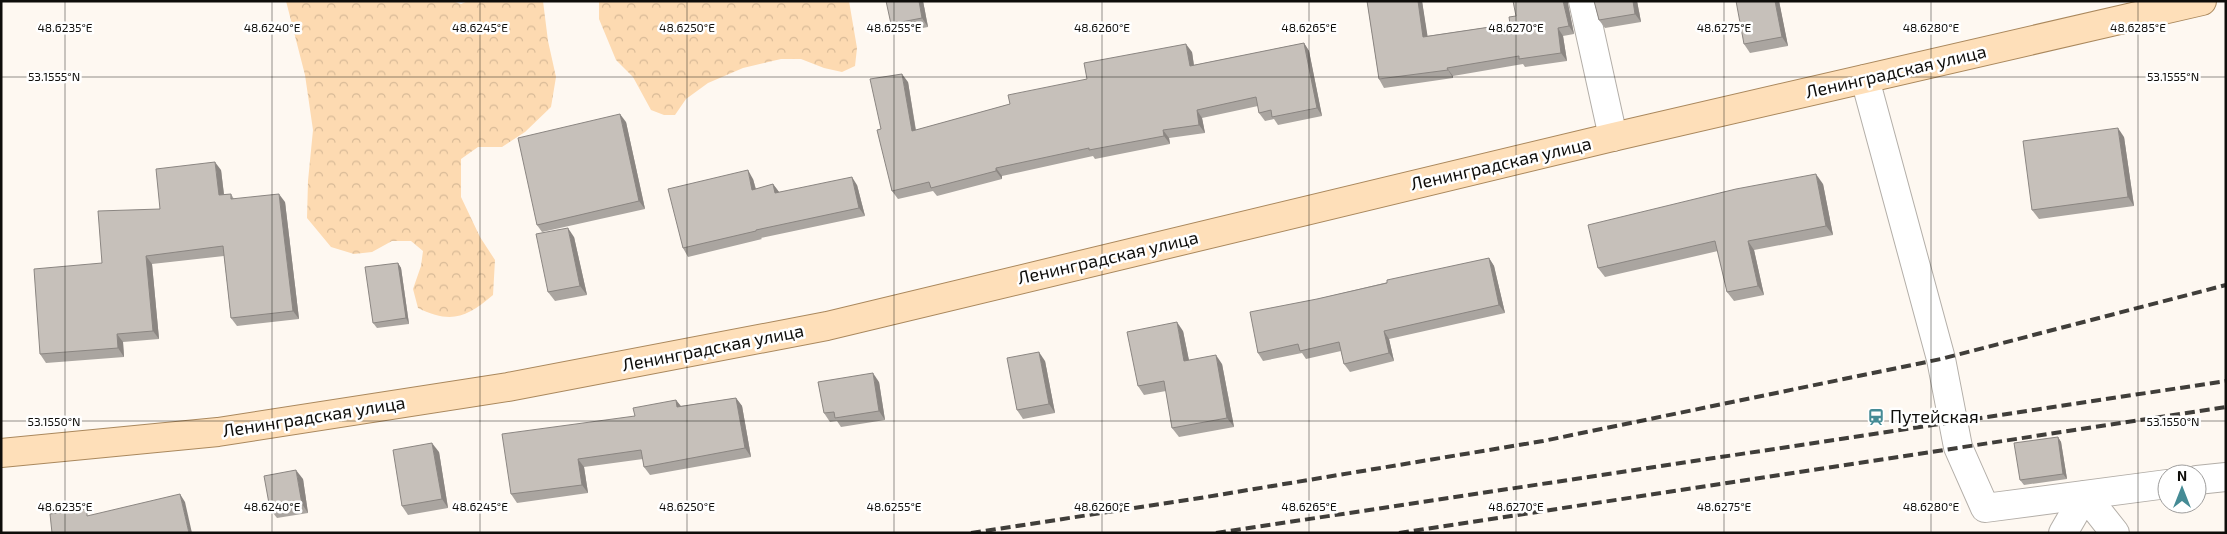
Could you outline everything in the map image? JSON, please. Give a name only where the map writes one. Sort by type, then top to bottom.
[{"type":"main road","name":"Ленинградская улица","points":[[1,454],[218,432],[508,387],[827,326],[1612,137],[2202,1]]},
{"type":"street","points":[[1583,1],[1612,137]]},
{"type":"street","points":[[1865,79],[1940,359],[1958,447],[1985,508],[2157,485]]},
{"type":"street","points":[[2207,479],[2226,477]]},
{"type":"street","points":[[2063,533],[2085,495]]},
{"type":"street","points":[[2085,495],[2115,533]]},
{"type":"green space","points":[[286,1],[453,1],[461,4],[468,1],[543,1],[548,41],[556,77],[551,107],[525,132],[502,147],[478,147],[461,159],[461,197],[480,237],[495,260],[493,295],[475,309],[458,316],[449,317],[440,316],[418,308],[413,289],[421,266],[423,251],[411,241],[392,241],[372,252],[354,254],[331,247],[307,218],[308,181],[313,130],[305,75]]},
{"type":"green space","points":[[599,1],[849,1],[857,48],[855,66],[842,72],[824,68],[801,59],[781,59],[743,68],[708,83],[686,99],[675,115],[664,115],[651,110],[633,77],[616,60],[599,19]]},
{"type":"building","points":[[886,1],[919,1],[922,18],[891,24]]},
{"type":"building","points":[[1367,1],[1418,1],[1423,37],[1510,24],[1509,17],[1516,16],[1513,1],[1563,1],[1569,26],[1558,28],[1561,53],[1519,59],[1519,56],[1447,68],[1448,70],[1379,79]]},
{"type":"building","points":[[1594,1],[1633,1],[1635,14],[1599,20]]},
{"type":"building","points":[[1736,1],[1775,1],[1782,37],[1744,44]]},
{"type":"building","points":[[1304,43],[1317,108],[1272,117],[1271,110],[1259,113],[1256,97],[1197,110],[1199,125],[1163,130],[1164,136],[1089,150],[1089,148],[996,168],[996,171],[931,188],[929,182],[892,191],[877,130],[881,129],[870,79],[902,74],[912,131],[1010,104],[1008,95],[1087,79],[1084,63],[1186,44],[1190,66]]},
{"type":"building","points":[[620,114],[639,201],[537,225],[518,138]]},
{"type":"building","points":[[2118,128],[2128,197],[2032,210],[2023,141]]},
{"type":"building","points":[[215,162],[219,195],[231,194],[231,199],[279,194],[293,311],[231,318],[223,246],[146,256],[153,331],[117,334],[118,348],[40,354],[34,269],[102,263],[98,211],[160,209],[156,169]]},
{"type":"building","points":[[748,170],[752,190],[773,184],[775,193],[852,177],[859,208],[683,248],[668,189]]},
{"type":"building","points":[[1816,174],[1826,226],[1748,241],[1758,286],[1727,292],[1715,241],[1598,268],[1588,225],[1736,189]]},
{"type":"building","points":[[568,228],[580,286],[548,292],[536,234]]},
{"type":"building","points":[[1489,258],[1499,305],[1384,331],[1389,353],[1344,364],[1339,342],[1300,351],[1298,344],[1258,353],[1250,312],[1317,299],[1387,283],[1387,280]]},
{"type":"building","points":[[398,263],[406,318],[373,323],[365,267]]},
{"type":"building","points":[[1177,322],[1184,361],[1216,355],[1227,418],[1172,428],[1164,381],[1138,386],[1127,332]]},
{"type":"building","points":[[1039,352],[1049,404],[1017,410],[1007,358]]},
{"type":"building","points":[[873,373],[879,411],[835,418],[834,412],[824,413],[818,382]]},
{"type":"building","points":[[736,398],[745,448],[644,467],[641,450],[578,459],[582,485],[511,494],[502,434],[635,416],[633,408],[676,400],[677,407]]},
{"type":"building","points":[[2058,437],[2063,474],[2020,480],[2014,443]]},
{"type":"building","points":[[432,443],[442,499],[402,506],[393,450]]},
{"type":"building","points":[[296,470],[302,504],[270,509],[264,476]]},
{"type":"building","points":[[180,494],[189,533],[52,533],[50,514],[87,509],[87,516]]},
{"type":"railway","points":[[971,533],[1200,498],[1543,441],[1941,359],[2226,285]]},
{"type":"railway","points":[[1216,533],[2226,381]]},
{"type":"railway","points":[[1399,533],[2226,407]]},
{"type":"place","name":"Путейская","points":[[1876,417]]}]
